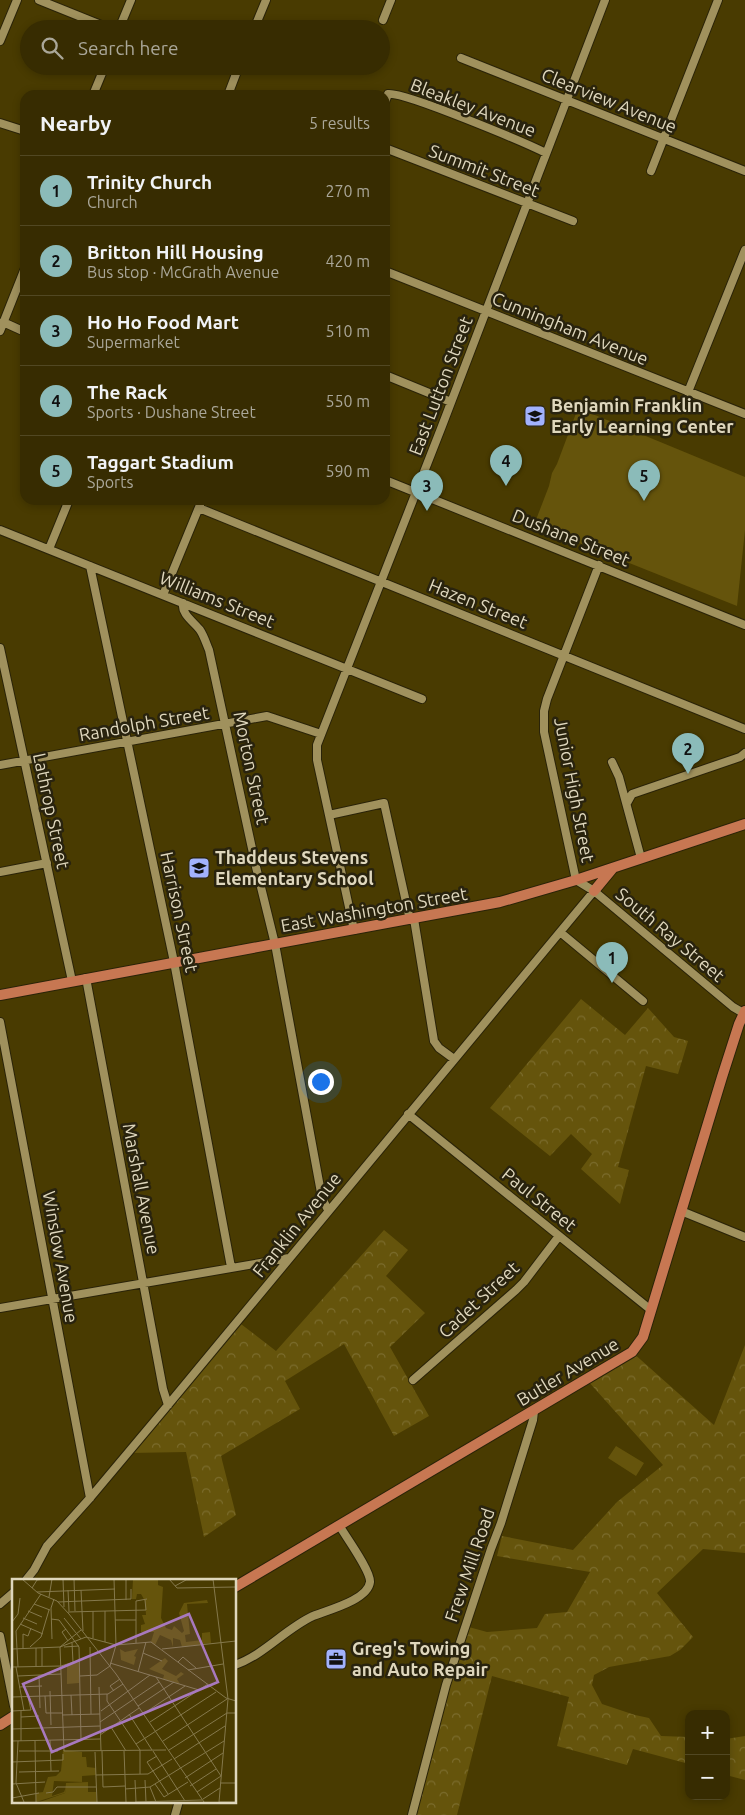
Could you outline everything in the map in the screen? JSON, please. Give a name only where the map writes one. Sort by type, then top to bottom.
[{"type":"main road","name":"East Washington Street","points":[[0,994],[500,902],[576,880],[745,824]]},
{"type":"main road","points":[[594,891],[613,867]]},
{"type":"main road","name":"Butler Avenue","points":[[236,1586],[632,1352],[643,1337],[722,1077],[745,1013]]},
{"type":"main road","points":[[0,1724],[12,1717]]},
{"type":"street","points":[[0,41],[16,0]]},
{"type":"street","points":[[39,0],[89,20]]},
{"type":"street","points":[[123,20],[131,0]]},
{"type":"street","points":[[258,20],[266,0]]},
{"type":"street","points":[[383,20],[391,0]]},
{"type":"street","name":"East Lutton Street","points":[[354,930],[316,754],[320,734],[486,312],[605,0]]},
{"type":"street","points":[[651,171],[718,0]]},
{"type":"street","name":"Clearview Avenue","points":[[462,58],[745,171]]},
{"type":"street","points":[[95,90],[101,75]]},
{"type":"street","points":[[230,90],[236,75]]},
{"type":"street","name":"Bleakley Avenue","points":[[390,94],[409,98],[546,153]]},
{"type":"street","points":[[0,123],[20,129]]},
{"type":"street","name":"Summit Street","points":[[390,150],[573,221]]},
{"type":"street","points":[[688,392],[745,250]]},
{"type":"street","name":"Cunningham Avenue","points":[[390,274],[745,414]]},
{"type":"street","points":[[0,331],[20,281]]},
{"type":"street","points":[[4,322],[20,330]]},
{"type":"street","points":[[390,377],[451,402]]},
{"type":"street","name":"Dushane Street","points":[[390,482],[745,625]]},
{"type":"street","points":[[49,549],[67,505]]},
{"type":"street","points":[[163,595],[200,505]]},
{"type":"street","name":"Hazen Street","points":[[202,505],[380,581],[745,729]]},
{"type":"street","name":"Williams Street","points":[[0,530],[422,699]]},
{"type":"street","name":"Junior High Street","points":[[576,880],[544,732],[543,719],[547,699],[599,565]]},
{"type":"street","name":"Harrison Street","points":[[90,566],[174,962],[231,1267]]},
{"type":"street","name":"Morton Street","points":[[183,602],[184,612],[200,630],[209,650],[256,867],[275,944],[322,1198],[328,1210]]},
{"type":"street","name":"Lathrop Street","points":[[0,648],[72,981]]},
{"type":"street","name":"Randolph Street","points":[[0,766],[267,716],[320,734]]},
{"type":"street","points":[[627,803],[632,794],[740,757],[745,753]]},
{"type":"street","points":[[612,762],[619,776],[641,858]]},
{"type":"street","points":[[329,815],[384,803],[412,919],[434,1041],[439,1048],[454,1059]]},
{"type":"street","points":[[0,872],[47,863]]},
{"type":"street","name":"South Ray Street","points":[[576,880],[594,891],[733,1007],[745,1013]]},
{"type":"street","name":"Franklin Avenue","points":[[27,1579],[47,1546],[168,1405],[594,891]]},
{"type":"street","points":[[560,932],[642,1001]]},
{"type":"street","name":"Marshall Avenue","points":[[86,978],[163,1389],[168,1405]]},
{"type":"street","name":"Winslow Avenue","points":[[0,1022],[90,1498]]},
{"type":"street","name":"Paul Street","points":[[408,1114],[651,1310]]},
{"type":"street","points":[[681,1211],[745,1237]]},
{"type":"street","name":"Cadet Street","points":[[413,1380],[516,1290],[559,1236]]},
{"type":"street","points":[[0,1308],[289,1258]]},
{"type":"street","name":"Frew Mill Road","points":[[412,1815],[446,1685],[490,1549],[501,1523],[533,1420],[534,1411]]},
{"type":"street","points":[[236,1665],[246,1660],[303,1621],[355,1599],[367,1590],[370,1578],[367,1571],[339,1526]]},
{"type":"street","points":[[0,1604],[12,1594]]},
{"type":"street","points":[[0,1636],[12,1696]]},
{"type":"street","points":[[175,1815],[179,1802]]},
{"type":"green space","points":[[578,408],[745,477],[745,530],[737,606],[534,525]]},
{"type":"green space","points":[[581,999],[625,1035],[648,1008],[674,1037],[688,1041],[678,1074],[646,1066],[618,1167],[629,1170],[620,1204],[581,1169],[592,1154],[571,1134],[550,1156],[490,1108]]},
{"type":"green space","points":[[384,1230],[408,1250],[386,1276],[425,1313],[390,1347],[429,1416],[394,1436],[344,1344],[285,1381],[300,1409],[221,1456],[236,1515],[204,1537],[186,1452],[128,1453],[237,1321],[276,1351]]},
{"type":"green space","points":[[745,1345],[745,1553],[703,1549],[657,1593],[693,1637],[680,1650],[670,1656],[609,1667],[594,1675],[592,1685],[602,1704],[649,1718],[661,1736],[685,1737],[685,1763],[633,1749],[627,1765],[557,1746],[569,1697],[492,1676],[457,1815],[412,1815],[465,1626],[487,1632],[537,1628],[545,1614],[567,1612],[590,1572],[497,1556],[502,1536],[573,1550],[617,1502],[663,1465],[587,1380],[632,1352],[714,1425]]},
{"type":"green space","points":[[616,1446],[644,1463],[636,1476],[608,1458]]},
{"type":"green space","points":[[745,1736],[745,1780],[730,1776],[730,1738]]},
{"type":"place","name":"Benjamin Franklin Early Learning Center","points":[[535,416]]},
{"type":"place","name":"The Rack","points":[[506,486]]},
{"type":"place","name":"Taggart Stadium","points":[[644,501]]},
{"type":"place","name":"Ho Ho Food Mart","points":[[427,511]]},
{"type":"place","name":"Britton Hill Housing","points":[[688,774]]},
{"type":"place","name":"Thaddeus Stevens Elementary School","points":[[199,868]]},
{"type":"place","name":"Trinity Church","points":[[612,983]]},
{"type":"place","name":"Greg's Towing and Auto Repair","points":[[336,1659]]}]
